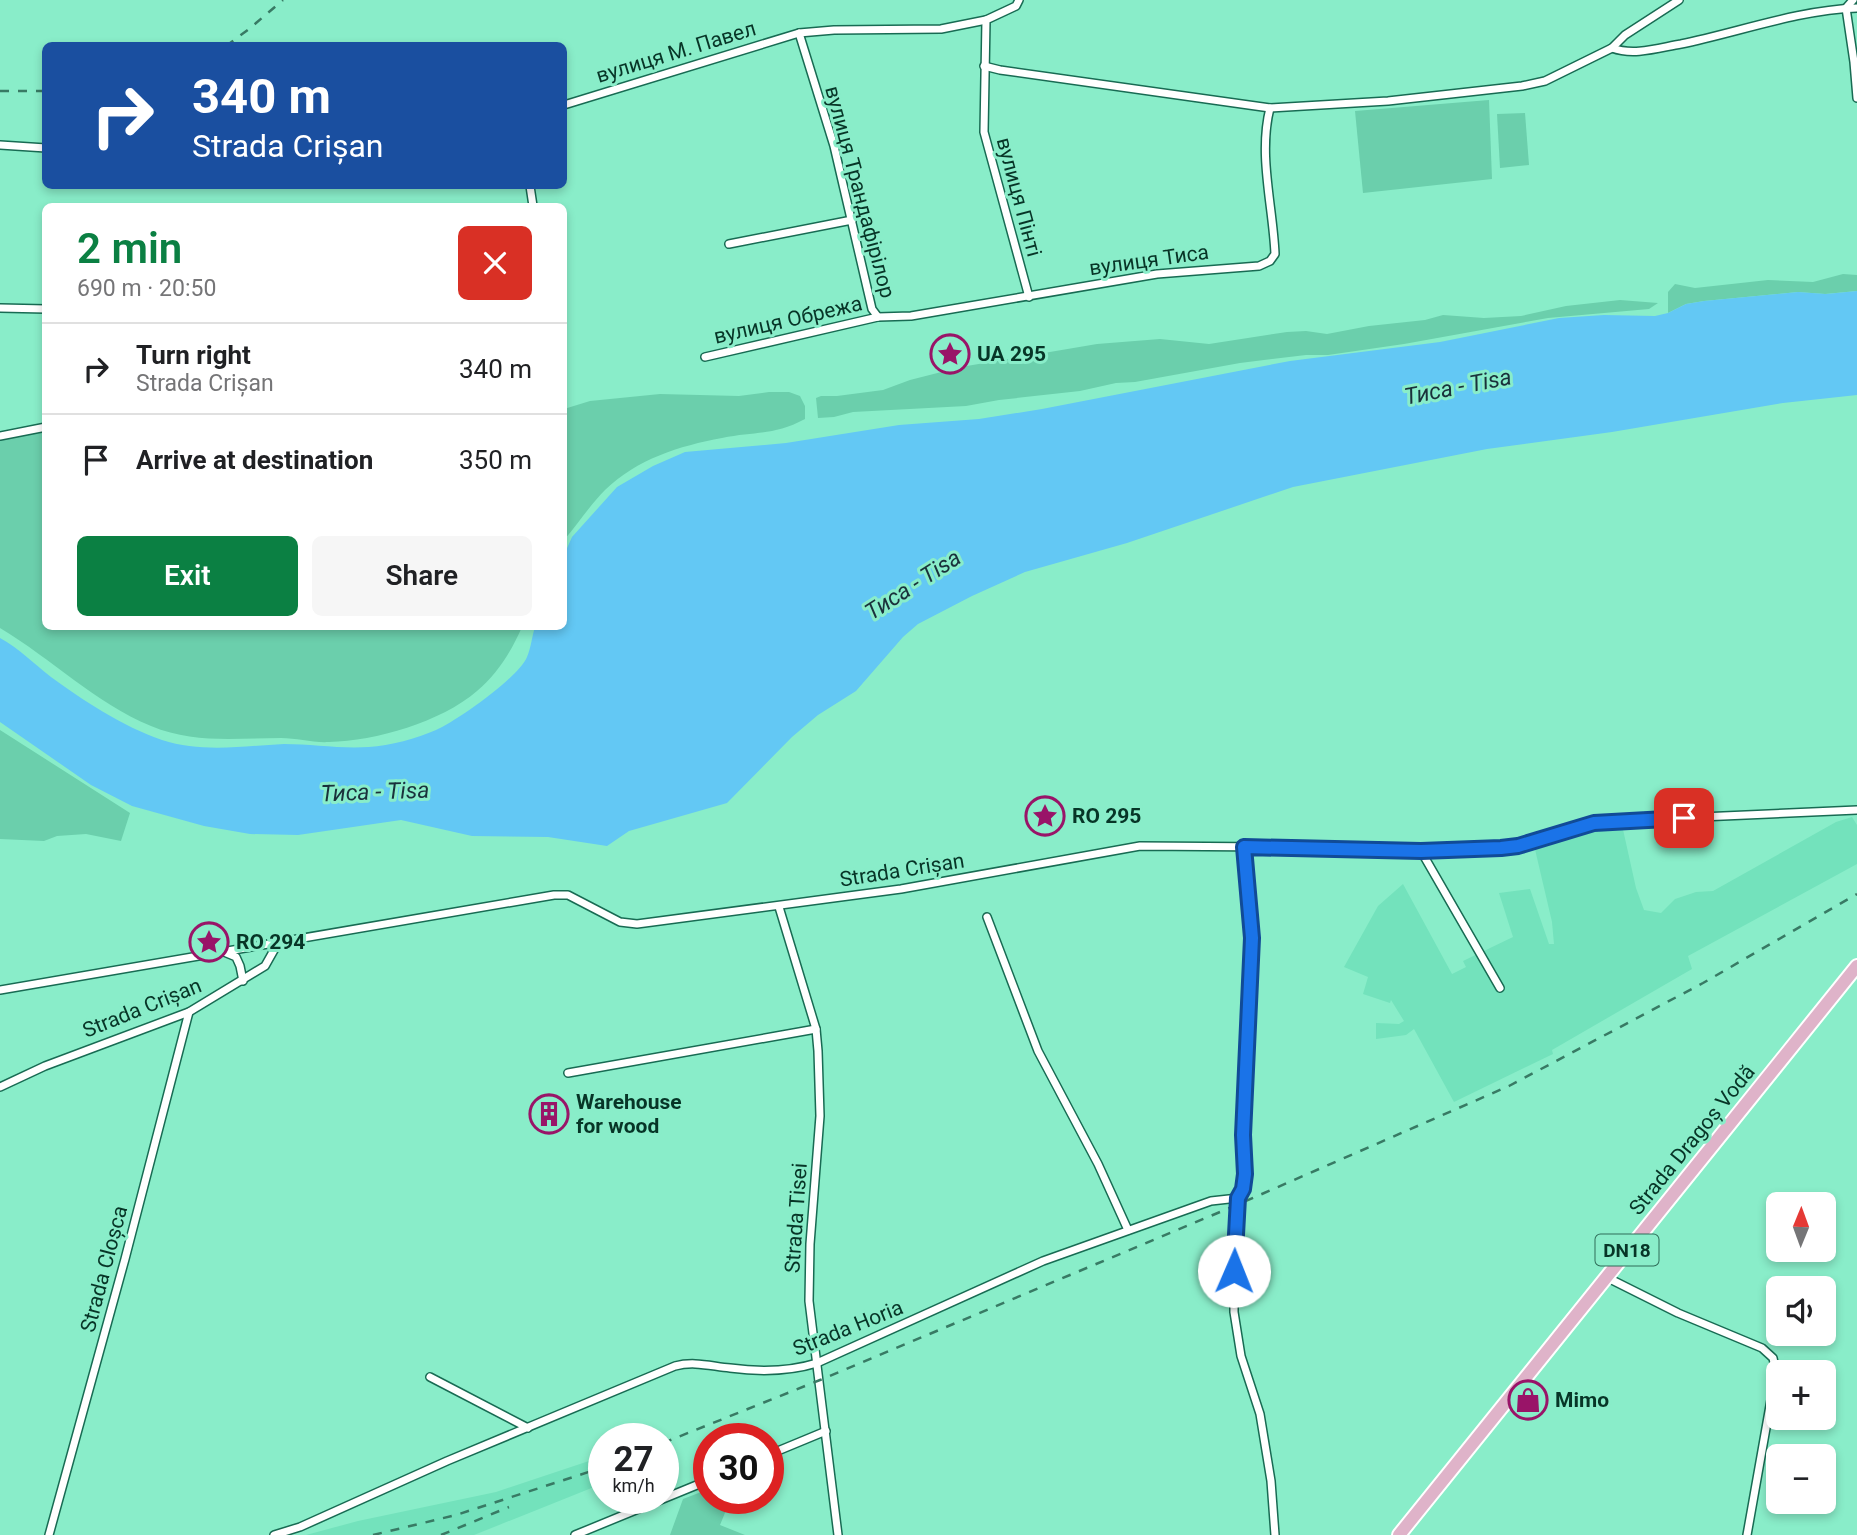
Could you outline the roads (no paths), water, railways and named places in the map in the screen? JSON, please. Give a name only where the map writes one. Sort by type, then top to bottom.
[{"type":"main road","name":"Strada Dragoș Vodă","points":[[1399,1535],[1857,968]]},
{"type":"street","points":[[986,20],[1016,6],[1019,0]]},
{"type":"street","points":[[984,66],[1270,108],[1388,101],[1545,81],[1612,48],[1625,35],[1679,0]]},
{"type":"street","points":[[1853,0],[1846,8],[1857,98]]},
{"type":"street","points":[[1612,48],[1625,53],[1652,50],[1801,15],[1857,8]]},
{"type":"street","name":"вулиця М. Павел","points":[[567,104],[799,33],[941,29],[986,20]]},
{"type":"street","name":"вулиця Пінті","points":[[986,20],[984,132],[1028,297]]},
{"type":"street","name":"вулиця Трандафірілор","points":[[799,33],[834,145],[872,309],[878,317]]},
{"type":"street","name":"вулиця Тиса","points":[[878,317],[911,316],[1157,274],[1259,266],[1270,261],[1275,254],[1266,167],[1266,124],[1270,108]]},
{"type":"street","points":[[0,145],[42,148]]},
{"type":"street","points":[[729,244],[852,220]]},
{"type":"street","points":[[0,308],[42,309]]},
{"type":"street","name":"вулиця Обрежа","points":[[705,357],[878,317]]},
{"type":"street","points":[[0,436],[42,428]]},
{"type":"street","name":"Strada Crișan","points":[[0,1087],[55,1062],[189,1012],[265,966],[278,943],[559,894],[577,899],[593,910],[620,922],[637,924],[779,907],[995,873],[1140,846],[1421,851],[1518,846],[1610,821],[1857,810]]},
{"type":"street","points":[[1244,847],[1252,938],[1243,1135],[1245,1174],[1243,1189],[1238,1198],[1234,1238],[1234,1312],[1241,1356],[1260,1414],[1271,1481],[1275,1535]]},
{"type":"street","points":[[1421,851],[1500,988]]},
{"type":"street","name":"Strada Tisei","points":[[779,907],[816,1029],[820,1116],[809,1301],[838,1535]]},
{"type":"street","points":[[987,918],[1038,1051],[1098,1164],[1128,1230]]},
{"type":"street","points":[[0,990],[278,943]]},
{"type":"street","points":[[223,952],[236,957],[243,981]]},
{"type":"street","name":"Strada Cloșca","points":[[48,1535],[129,1246],[189,1012]]},
{"type":"street","points":[[568,1073],[816,1029]]},
{"type":"street","name":"Strada Horia","points":[[274,1535],[300,1527],[685,1363],[764,1371],[798,1369],[817,1363],[1043,1261],[1210,1200],[1238,1198]]},
{"type":"street","points":[[1606,1277],[1678,1313],[1762,1348],[1773,1358],[1776,1372],[1747,1535]]},
{"type":"street","points":[[430,1377],[528,1428]]},
{"type":"street","points":[[784,1448],[826,1431]]},
{"type":"street","points":[[575,1535],[693,1487]]},
{"type":"water","name":"Тиса - Tisa","points":[[1857,291],[1857,395],[1783,403],[1612,432],[1487,449],[1293,487],[1127,543],[1025,572],[918,624],[903,637],[856,691],[818,715],[792,737],[727,803],[629,831],[607,846],[548,837],[472,836],[401,820],[298,835],[250,834],[204,826],[132,806],[91,785],[0,722],[0,638],[90,704],[132,728],[177,744],[207,748],[284,744],[358,747],[394,743],[446,725],[500,687],[527,657],[534,630],[567,630],[567,548],[572,537],[617,487],[653,466],[685,452],[786,443],[899,425],[979,419],[1290,361],[1440,342],[1559,318],[1655,316],[1686,304],[1704,301],[1798,292],[1826,294]]},
{"type":"railway","points":[[231,42],[283,0]]},
{"type":"railway","points":[[0,91],[42,91]]},
{"type":"railway","points":[[679,1437],[1239,1204],[1509,1086],[1703,983],[1857,894]]},
{"type":"railway","points":[[373,1535],[456,1515],[588,1472]]},
{"type":"railway","points":[[441,1535],[509,1507]]},
{"type":"place","name":"UA 295","points":[[950,354]]},
{"type":"place","name":"RO 295","points":[[1045,816]]},
{"type":"place","name":"RO 294","points":[[209,942]]},
{"type":"place","name":"Warehouse for wood","points":[[549,1114]]},
{"type":"place","name":"Mimo","points":[[1528,1400]]}]
